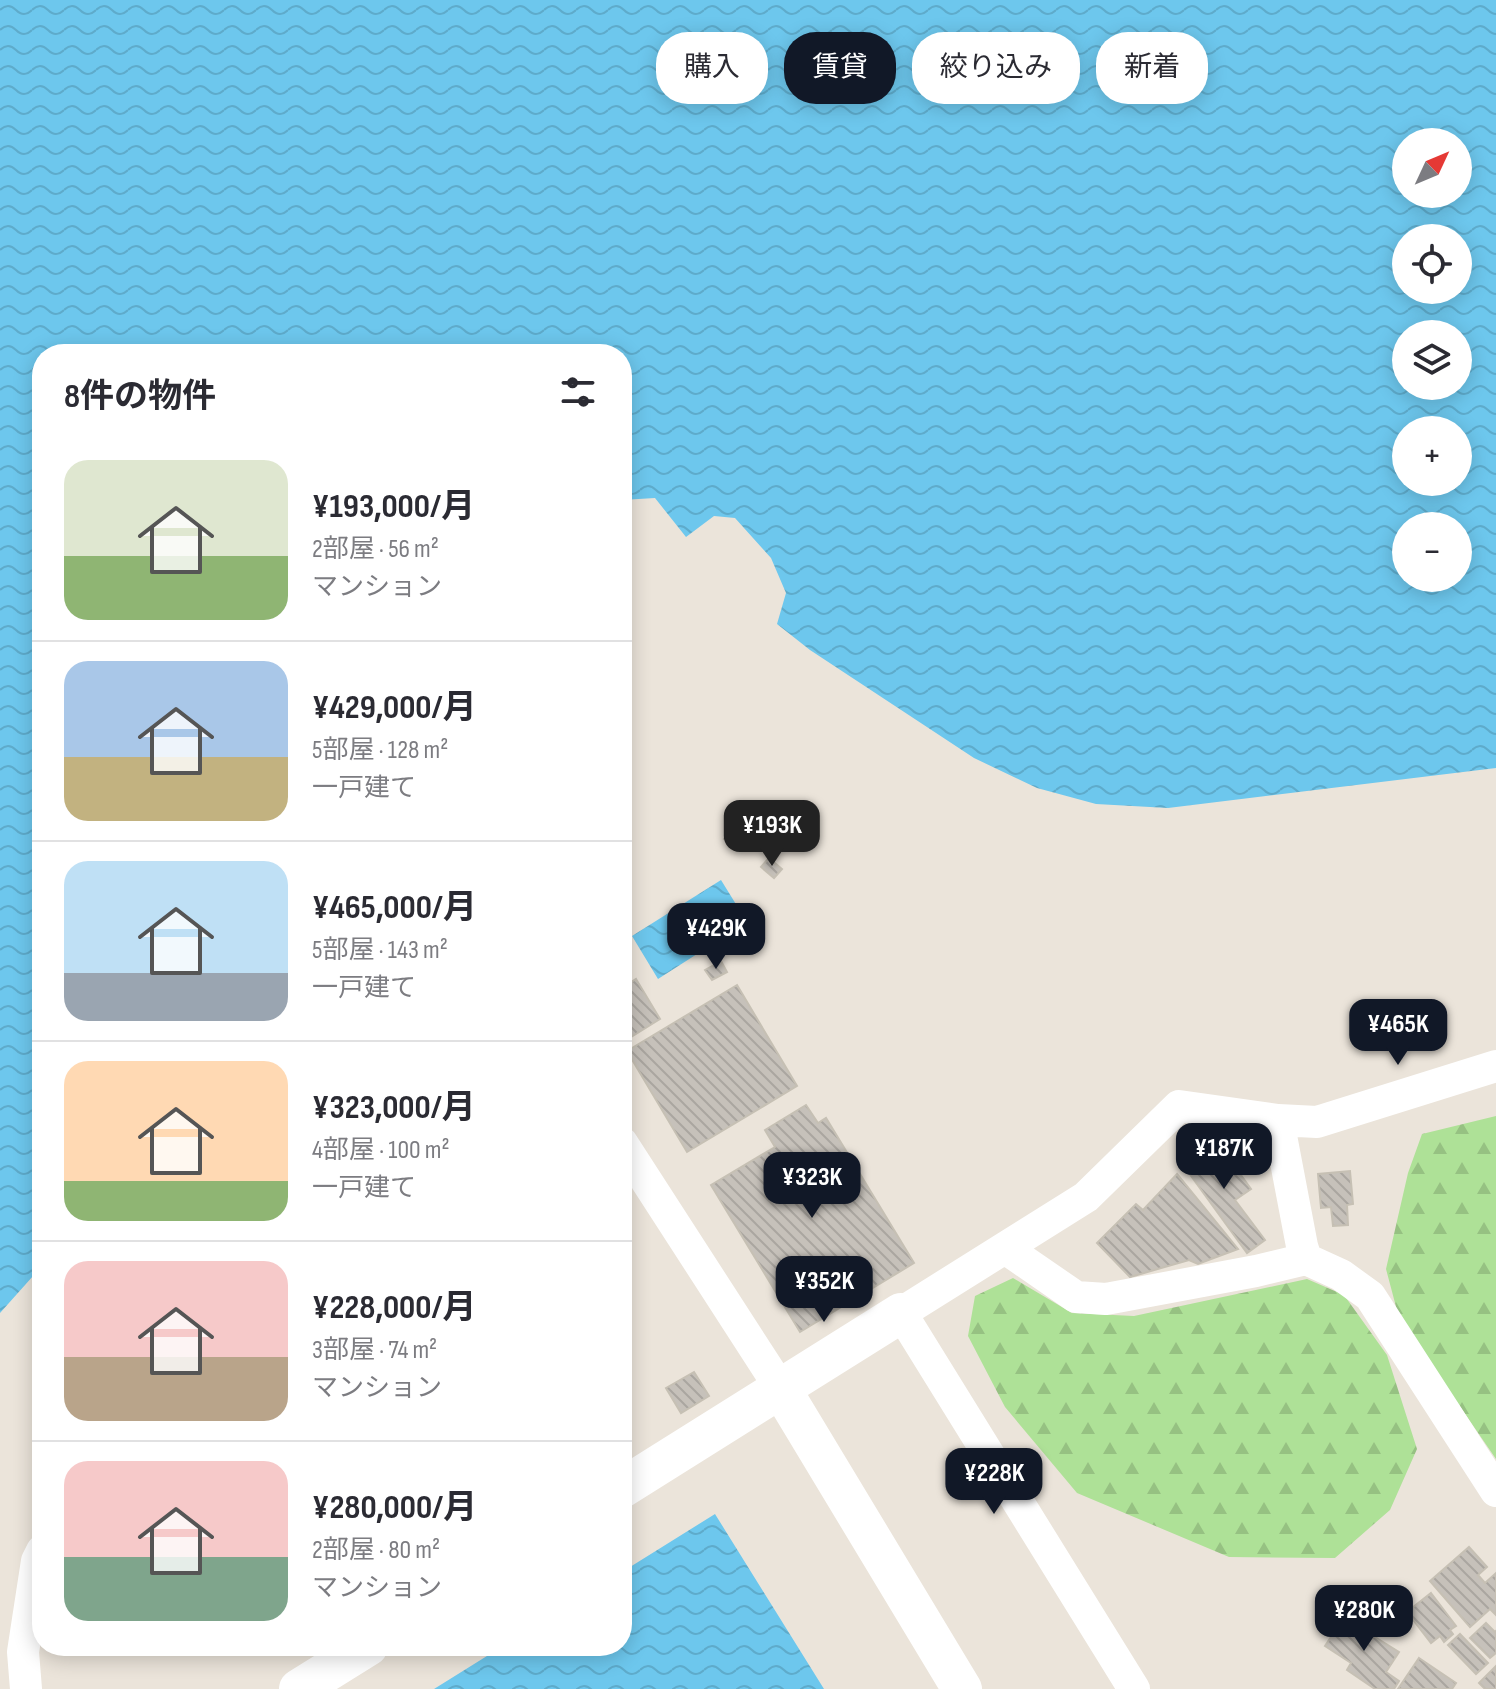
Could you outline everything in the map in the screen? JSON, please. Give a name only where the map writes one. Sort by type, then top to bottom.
[{"type":"street","points":[[632,1482],[1086,1197],[1179,1106],[1278,1120],[1317,1122],[1496,1066]]},
{"type":"street","points":[[1278,1120],[1306,1259]]},
{"type":"street","points":[[632,1158],[781,1389],[962,1689]]},
{"type":"street","points":[[1005,1248],[1076,1297],[1106,1299],[1306,1259],[1341,1275],[1370,1296],[1496,1491]]},
{"type":"street","points":[[901,1313],[1133,1688]]},
{"type":"street","points":[[26,1689],[23,1652],[32,1594]]},
{"type":"street","points":[[299,1689],[352,1656]]},
{"type":"green space","points":[[1496,1116],[1496,1459],[1399,1318],[1386,1269],[1408,1173],[1422,1134]]},
{"type":"green space","points":[[1013,1278],[1072,1313],[1134,1316],[1307,1279],[1344,1295],[1387,1355],[1417,1449],[1390,1510],[1335,1558],[1229,1557],[1077,1493],[1005,1407],[968,1336],[975,1296]]},
{"type":"water","points":[[0,0],[1496,0],[1496,768],[1168,808],[1096,804],[1037,788],[974,758],[810,650],[777,624],[786,593],[771,558],[735,518],[714,516],[686,537],[655,498],[632,499],[632,344],[32,344],[32,1277],[0,1313]]},
{"type":"water","points":[[721,880],[747,922],[658,979],[632,936]]},
{"type":"water","points":[[715,1514],[824,1689],[434,1689],[487,1656],[632,1656],[632,1566]]},
{"type":"building","points":[[737,818],[747,824],[734,845],[724,839]]},
{"type":"building","points":[[769,858],[782,869],[774,878],[761,867]]},
{"type":"building","points":[[721,961],[727,972],[712,980],[705,970]]},
{"type":"building","points":[[636,979],[660,1019],[632,1036],[632,982]]},
{"type":"building","points":[[737,985],[797,1086],[687,1152],[632,1059],[632,1048]]},
{"type":"building","points":[[806,1105],[818,1123],[826,1118],[914,1263],[800,1332],[711,1185],[775,1147],[765,1130]]},
{"type":"building","points":[[1215,1139],[1251,1189],[1235,1200],[1265,1240],[1247,1253],[1181,1162]]},
{"type":"building","points":[[1350,1171],[1353,1204],[1347,1205],[1348,1225],[1333,1226],[1331,1207],[1321,1208],[1318,1174]]},
{"type":"building","points":[[1177,1174],[1238,1249],[1198,1264],[1189,1260],[1130,1277],[1097,1243],[1136,1204],[1143,1210]]},
{"type":"building","points":[[694,1372],[709,1396],[681,1413],[666,1388]]},
{"type":"building","points":[[1469,1547],[1487,1567],[1478,1575],[1485,1583],[1496,1573],[1496,1615],[1490,1609],[1470,1627],[1430,1581]]},
{"type":"building","points":[[1431,1593],[1456,1626],[1444,1642],[1440,1636],[1431,1643],[1407,1612]]},
{"type":"building","points":[[1348,1611],[1371,1625],[1367,1632],[1399,1652],[1386,1672],[1399,1681],[1394,1689],[1375,1689],[1347,1670],[1351,1663],[1325,1646]]},
{"type":"building","points":[[1486,1623],[1496,1631],[1496,1653],[1490,1658],[1470,1638]]},
{"type":"building","points":[[1460,1634],[1488,1663],[1476,1674],[1448,1645]]},
{"type":"building","points":[[1419,1658],[1456,1683],[1452,1689],[1398,1689]]},
{"type":"building","points":[[1496,1666],[1496,1689],[1485,1689],[1479,1683]]}]
